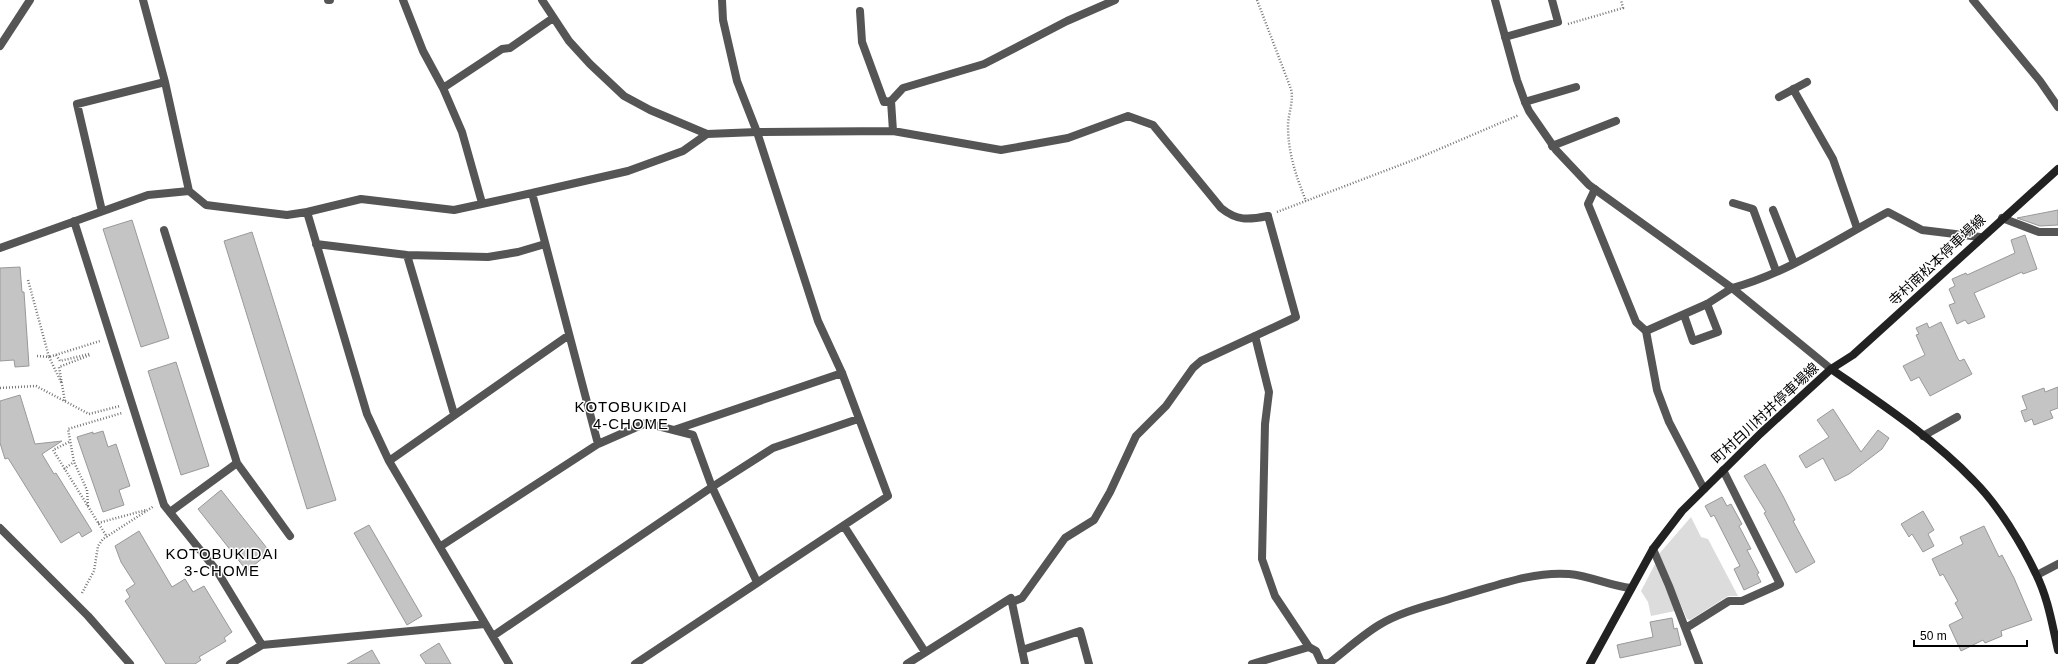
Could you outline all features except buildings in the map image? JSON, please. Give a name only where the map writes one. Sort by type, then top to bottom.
[{"type":"main road","name":"寺村南松本停車場線","points":[[1831,369],[1853,355],[2002,218],[2058,169]]},
{"type":"main road","name":"町村白川村井停車場線","points":[[1590,664],[1653,549],[1682,511],[1723,470],[1831,369],[1897,415],[1975,481],[2011,529],[2037,575],[2052,616],[2058,650]]},
{"type":"street","points":[[0,46],[30,0]]},
{"type":"street","points":[[142,0],[165,82],[190,191],[206,205],[287,215],[307,212],[361,199],[454,210],[628,171],[683,151],[707,134]]},
{"type":"street","points":[[404,0],[423,51],[443,88],[462,132],[482,203]]},
{"type":"street","points":[[542,0],[569,41],[590,64],[624,96],[650,110],[707,134],[893,131],[1001,150],[1068,138],[1128,116],[1152,125],[1221,208],[1232,217],[1251,219],[1268,216],[1296,317],[1201,361],[1193,368],[1166,406],[1136,436],[1110,492],[1094,520],[1066,538],[1022,598],[1012,602]]},
{"type":"street","points":[[635,664],[888,496],[842,373],[818,321],[757,132],[737,81],[723,20],[722,0]]},
{"type":"street","points":[[860,11],[862,42],[884,102],[891,101],[903,88],[984,64],[1067,21],[1114,0]]},
{"type":"street","points":[[1495,0],[1517,80],[1525,102],[1529,111],[1552,146],[1595,189],[1732,288],[1831,369]]},
{"type":"street","points":[[1505,37],[1558,22],[1552,0]]},
{"type":"street","points":[[1973,0],[2040,81],[2058,107]]},
{"type":"street","points":[[443,88],[502,49],[510,48],[553,18]]},
{"type":"street","points":[[102,211],[77,104],[165,82]]},
{"type":"street","points":[[1779,97],[1807,82]]},
{"type":"street","points":[[1525,102],[1576,87]]},
{"type":"street","points":[[1793,89],[1833,159],[1858,228]]},
{"type":"street","points":[[891,101],[893,131]]},
{"type":"street","points":[[1552,146],[1616,121]]},
{"type":"street","points":[[1595,189],[1588,204],[1636,322],[1646,331],[1657,390],[1669,422],[1704,489]]},
{"type":"street","points":[[0,248],[148,195],[190,191]]},
{"type":"street","points":[[532,193],[598,444]]},
{"type":"street","points":[[1733,203],[1753,209],[1776,271]]},
{"type":"street","points":[[1773,210],[1794,263]]},
{"type":"street","points":[[307,212],[367,414],[389,461],[441,546],[509,664]]},
{"type":"street","points":[[1646,331],[1707,304],[1732,288],[1749,284],[1794,263],[1888,212],[1922,230],[1980,238]]},
{"type":"street","points":[[2002,218],[2039,232],[2058,232]]},
{"type":"street","points":[[74,221],[164,505],[217,571],[262,645]]},
{"type":"street","points":[[164,230],[237,463],[290,536]]},
{"type":"street","points":[[316,244],[407,255],[488,257],[518,252],[545,244]]},
{"type":"street","points":[[407,255],[454,414]]},
{"type":"street","points":[[1684,315],[1693,341],[1718,332],[1707,304]]},
{"type":"street","points":[[389,461],[454,414],[569,335]]},
{"type":"street","points":[[1256,336],[1269,392],[1265,424],[1262,559],[1274,596],[1309,647],[1316,651],[1321,662],[1328,664],[1380,625],[1414,610],[1520,579],[1539,575],[1568,574],[1591,577],[1619,587],[1631,588]]},
{"type":"street","points":[[674,430],[842,373]]},
{"type":"street","points":[[1923,436],[1957,417]]},
{"type":"street","points":[[493,636],[712,487],[773,448],[858,419]]},
{"type":"street","points":[[441,546],[598,444],[646,423],[693,435],[712,487],[757,582]]},
{"type":"street","points":[[170,512],[237,463]]},
{"type":"street","points":[[1686,628],[1730,601],[1742,601],[1780,584],[1723,470]]},
{"type":"street","points":[[844,526],[925,652]]},
{"type":"street","points":[[0,528],[88,616],[130,664]]},
{"type":"street","points":[[1653,549],[1686,628],[1699,664]]},
{"type":"street","points":[[2037,575],[2058,564]]},
{"type":"street","points":[[907,664],[1011,598],[1025,664]]},
{"type":"street","points":[[230,664],[262,645],[485,624]]},
{"type":"street","points":[[1022,650],[1080,632],[1089,664]]},
{"type":"street","points":[[1252,664],[1298,649],[1309,647]]},
{"type":"path","points":[[1257,0],[1291,89],[1292,96],[1288,125],[1290,156],[1295,176],[1306,201]]},
{"type":"path","points":[[1558,22],[1566,24],[1623,8],[1621,0]]},
{"type":"path","points":[[1268,216],[1416,159],[1529,111]]},
{"type":"path","points":[[28,280],[49,357],[63,385]]},
{"type":"path","points":[[37,356],[49,357],[100,341]]},
{"type":"path","points":[[56,355],[60,361],[89,354],[90,356],[59,367],[65,402]]},
{"type":"path","points":[[0,388],[36,386],[89,414],[120,406]]},
{"type":"path","points":[[88,506],[87,490],[74,462],[69,442],[68,429],[122,413]]},
{"type":"path","points":[[69,442],[53,450],[107,537]]},
{"type":"path","points":[[64,469],[74,462]]},
{"type":"path","points":[[82,593],[94,571],[98,546],[107,537],[154,506]]},
{"type":"path","points":[[98,523],[148,510]]},
{"type":"shaded area","points":[[1691,517],[1701,537],[1708,539],[1738,596],[1728,596],[1690,620],[1687,619],[1659,554]]},
{"type":"shaded area","points":[[1655,564],[1675,611],[1651,616],[1648,602],[1641,591]]},
{"type":"district","name":"KOTOBUKIDAI 4-CHOME","points":[[631,414]]},
{"type":"district","name":"KOTOBUKIDAI 3-CHOME","points":[[222,562]]}]
